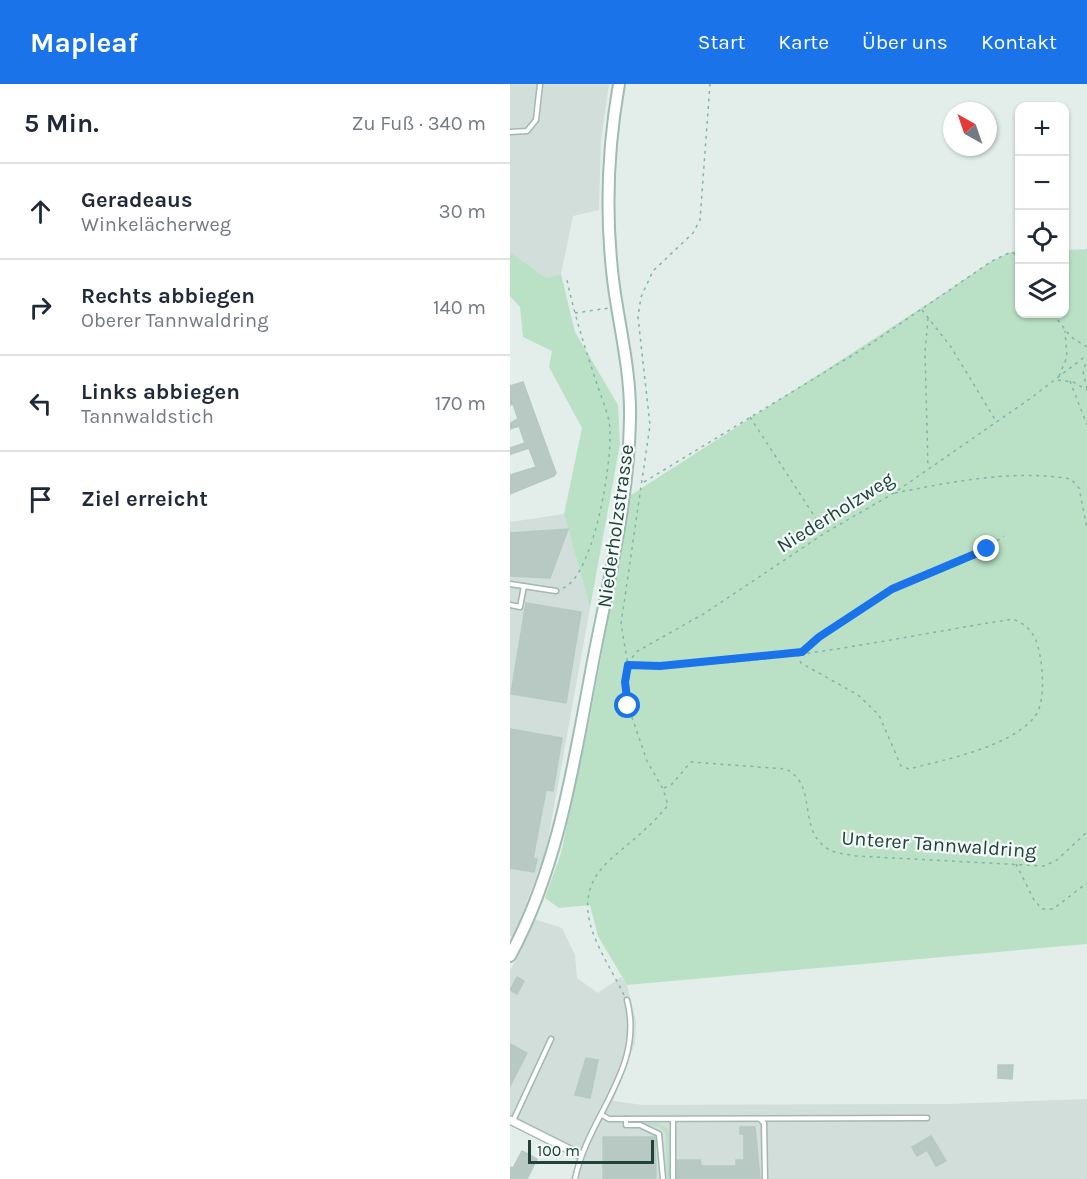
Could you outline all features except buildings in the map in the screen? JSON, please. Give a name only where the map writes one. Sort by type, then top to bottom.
[{"type":"main road","name":"Niederholzstrasse","points":[[512,949],[544,879],[561,821],[624,492],[630,417],[609,222],[608,162],[619,84]]},
{"type":"street","points":[[511,1121],[580,1155]]},
{"type":"lane","points":[[510,132],[527,131],[536,120],[540,84]]},
{"type":"lane","points":[[510,584],[556,591]]},
{"type":"lane","points":[[510,605],[520,607],[524,586]]},
{"type":"lane","points":[[575,1179],[580,1155],[602,1115],[627,1056],[632,1034],[627,1000]]},
{"type":"lane","points":[[511,1121],[551,1039]]},
{"type":"lane","points":[[602,1115],[609,1119],[927,1118]]},
{"type":"lane","points":[[626,1119],[626,1125],[640,1125],[657,1131],[661,1137],[663,1179]]},
{"type":"lane","points":[[673,1119],[673,1179]]},
{"type":"lane","points":[[760,1119],[764,1123],[765,1179]]},
{"type":"path","points":[[627,1000],[594,938],[588,918],[587,894],[597,874],[609,860],[653,824],[668,805],[663,789],[647,761],[628,706],[625,682],[628,665],[621,624],[650,425],[639,339],[639,305],[653,271],[693,233],[700,219],[710,84]]},
{"type":"path","points":[[643,483],[749,416],[866,347],[992,261],[1011,252],[1015,254]]},
{"type":"path","points":[[556,591],[571,586],[588,559],[607,477],[609,423],[574,314],[567,280]]},
{"type":"path","points":[[574,314],[618,307]]},
{"type":"path","points":[[921,309],[951,347],[997,422]]},
{"type":"path","points":[[928,318],[925,352],[928,469]]},
{"type":"path","points":[[1056,318],[1076,342],[1087,348]]},
{"type":"path","points":[[1065,331],[1067,357],[1057,380],[1070,381],[1087,390]]},
{"type":"path","name":"Niederholzweg","points":[[628,665],[636,652],[705,613],[825,533],[894,493],[1057,380],[1087,355]]},
{"type":"path","points":[[1087,360],[1083,371],[1087,390]]},
{"type":"path","points":[[1070,381],[1087,425]]},
{"type":"path","points":[[749,416],[825,533]]},
{"type":"path","points":[[894,493],[980,480],[1048,475],[1071,479],[1079,488],[1087,528]]},
{"type":"path","points":[[802,652],[819,637],[892,589],[987,549],[1004,536]]},
{"type":"path","points":[[628,665],[660,666],[797,653],[1013,619],[1028,625],[1037,637],[1043,673],[1040,705],[1033,719],[997,743],[909,769],[901,766],[879,715],[858,695],[801,663],[797,653]]},
{"type":"path","name":"Unterer Tannwaldring","points":[[663,789],[672,784],[691,762],[786,769],[798,776],[804,785],[808,817],[814,836],[830,850],[856,856],[1044,866],[1057,860],[1087,832]]},
{"type":"path","points":[[1015,864],[1034,900],[1042,909],[1053,909],[1087,883]]},
{"type":"shaded area","points":[[510,84],[609,84],[601,140],[599,210],[573,216],[561,274],[546,278],[510,252]]},
{"type":"shaded area","points":[[564,514],[590,608],[546,851],[522,915],[562,928],[575,955],[577,978],[598,993],[621,977],[627,985],[636,1021],[635,1043],[613,1101],[643,1105],[947,1104],[1087,1099],[1087,1179],[575,1179],[580,1154],[510,1118],[510,971],[524,944],[510,936],[510,522]]},
{"type":"green space","points":[[1087,249],[1087,944],[627,985],[598,936],[590,905],[559,908],[545,898],[561,853],[590,717],[631,495],[992,261],[1011,252],[1015,252],[1015,318],[1069,318],[1069,250]]},
{"type":"green space","points":[[510,252],[546,278],[561,274],[575,332],[618,405],[620,444],[590,608],[564,514],[582,428],[549,367],[552,351],[523,337],[520,307],[510,296]]},
{"type":"green space","points":[[656,1123],[667,1128],[669,1133],[671,1179],[667,1179],[666,1133],[660,1127],[643,1124]]},
{"type":"route","points":[[628,706],[625,682],[628,665],[712,663],[802,652],[819,637],[892,589],[987,549]]}]
